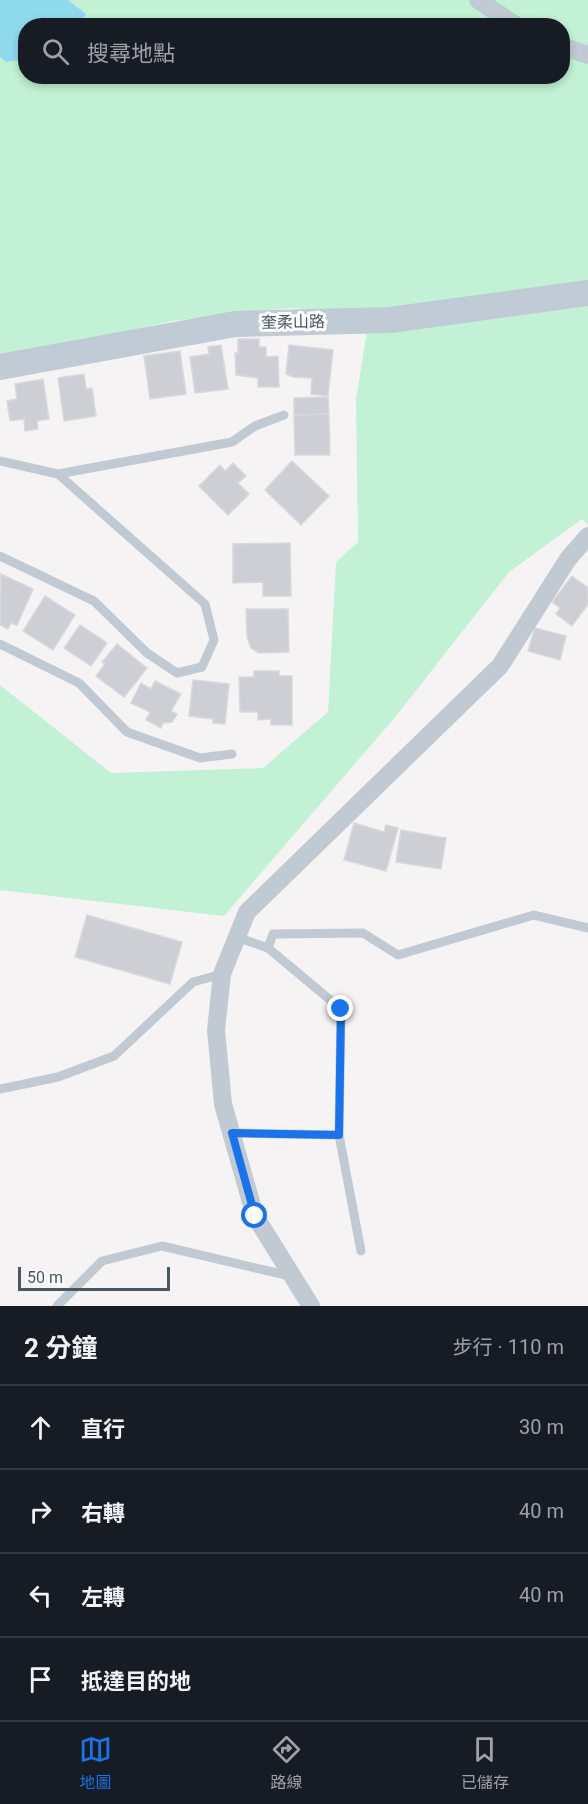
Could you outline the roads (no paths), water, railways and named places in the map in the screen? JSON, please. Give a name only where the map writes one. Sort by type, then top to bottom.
[{"type":"street","points":[[478,0],[505,18]]},
{"type":"street","points":[[570,49],[588,55]]},
{"type":"street","name":"奎柔山路","points":[[0,367],[235,324],[390,320],[588,293]]},
{"type":"street","points":[[311,1306],[255,1216],[223,1104],[216,1030],[222,974],[247,912],[500,666],[568,559],[588,536]]},
{"type":"lane","points":[[0,461],[58,474],[232,442],[255,426],[284,415]]},
{"type":"lane","points":[[0,556],[94,601],[147,653],[177,673],[202,667],[214,640],[205,604],[58,474]]},
{"type":"lane","points":[[0,644],[79,683],[127,732],[200,758],[232,754]]},
{"type":"lane","points":[[268,948],[273,934],[363,933],[398,955],[534,915],[588,928]]},
{"type":"lane","points":[[237,937],[268,948],[341,1009],[339,1135],[361,1251]]},
{"type":"lane","points":[[0,1089],[58,1077],[114,1056],[193,982],[222,974]]},
{"type":"lane","points":[[232,1133],[339,1135]]},
{"type":"lane","points":[[57,1306],[102,1261],[162,1246],[293,1277]]},
{"type":"water","points":[[0,0],[68,0],[86,14],[84,18],[18,18],[18,60],[6,62],[0,57]]}]
